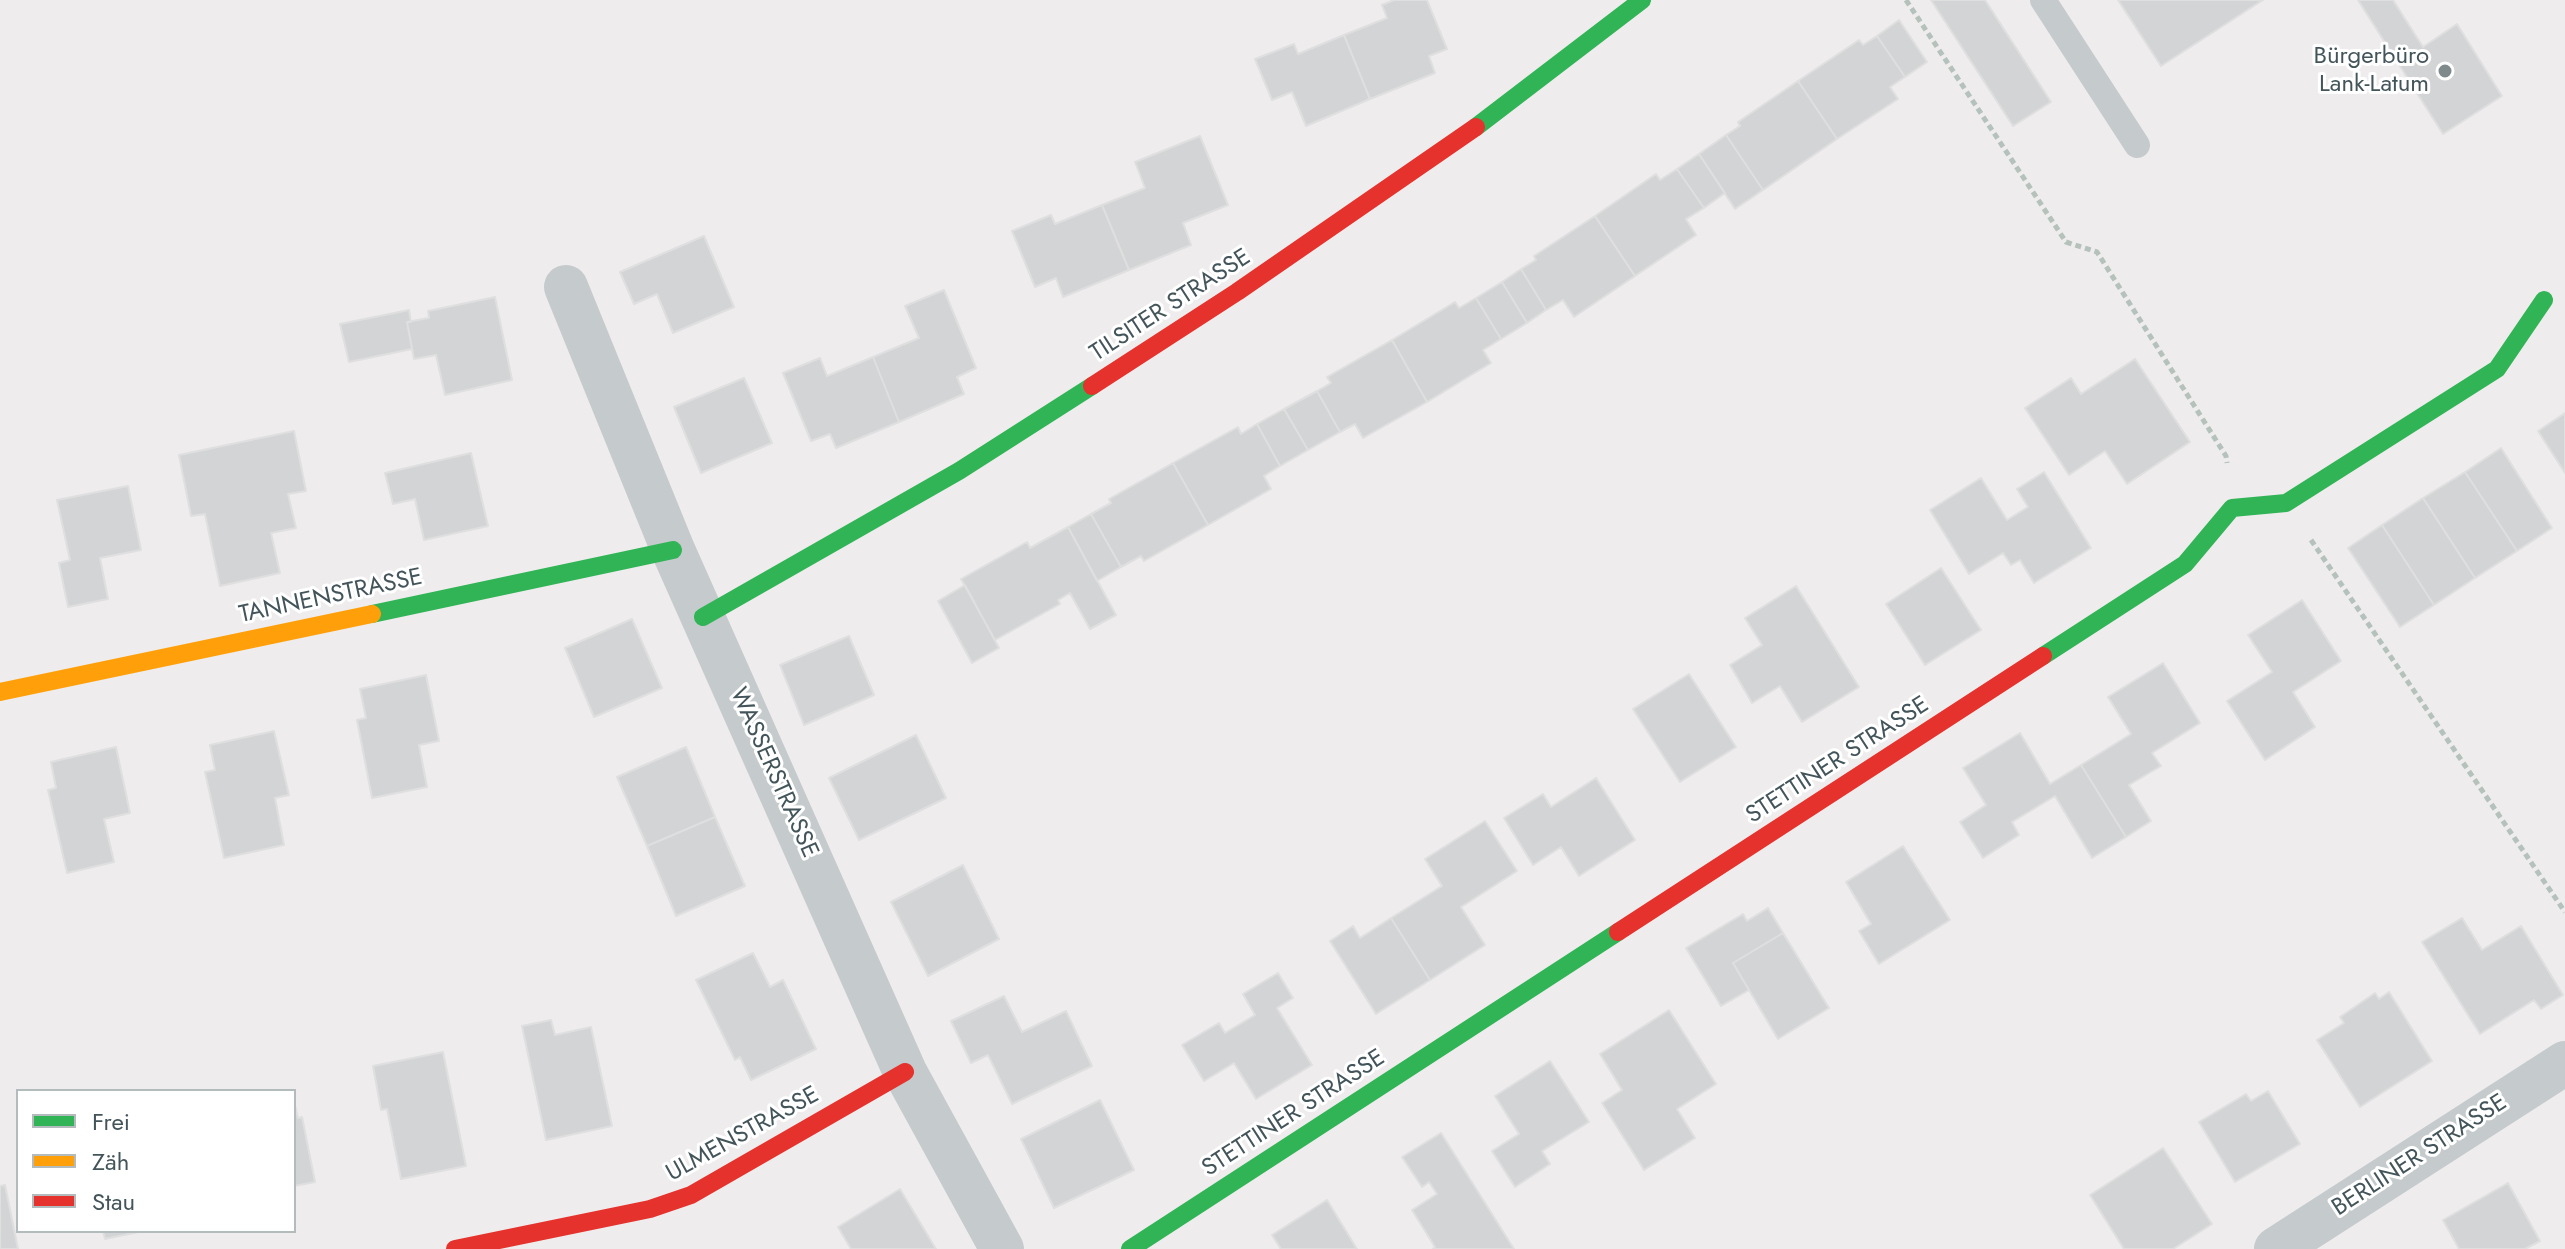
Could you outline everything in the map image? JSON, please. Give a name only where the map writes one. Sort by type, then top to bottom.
[{"type":"street","name":"TILSITER STRASSE","points":[[703,617],[959,471],[1237,292],[1472,130],[1642,0]]},
{"type":"street","name":"WASSERSTRASSE","points":[[566,287],[673,550],[905,1072],[1002,1249]]},
{"type":"street","points":[[2232,508],[2286,503],[2497,369],[2544,300]]},
{"type":"street","name":"STETTINER STRASSE","points":[[1130,1249],[2185,564],[2232,508]]},
{"type":"street","name":"TANNENSTRASSE","points":[[0,692],[673,550]]},
{"type":"street","name":"BERLINER STRASSE","points":[[2276,1249],[2565,1063]]},
{"type":"street","name":"ULMENSTRASSE","points":[[455,1249],[650,1209],[691,1195],[905,1072]]},
{"type":"lane","points":[[2043,0],[2137,145]]},
{"type":"path","points":[[1906,0],[2066,242],[2097,252],[2226,456],[2232,508]]},
{"type":"path","points":[[2286,503],[2565,912]]},
{"type":"building","points":[[1394,0],[1427,0],[1447,49],[1429,56],[1435,73],[1370,99],[1344,35],[1387,18],[1382,5]]},
{"type":"building","points":[[1931,0],[1985,0],[2051,102],[2013,126]]},
{"type":"building","name":"Bürgerbüro Lank-Latum","points":[[2118,0],[2263,0],[2161,66]]},
{"type":"building","name":"Bürgerbüro Lank-Latum","points":[[2358,0],[2393,0],[2423,47],[2457,24],[2502,96],[2443,134]]},
{"type":"building","points":[[1899,20],[1927,62],[1905,77],[1877,36]]},
{"type":"building","points":[[1344,35],[1370,99],[1306,126],[1292,92],[1272,100],[1255,59],[1294,44],[1298,54]]},
{"type":"building","points":[[1877,36],[1905,77],[1890,87],[1898,99],[1837,139],[1798,81],[1859,40],[1863,45]]},
{"type":"building","points":[[1798,81],[1837,139],[1763,190],[1726,135],[1740,126],[1738,122]]},
{"type":"building","points":[[1726,135],[1763,190],[1735,209],[1699,154]]},
{"type":"building","points":[[1200,136],[1228,205],[1183,223],[1191,245],[1129,270],[1102,205],[1145,188],[1135,162]]},
{"type":"building","points":[[1699,154],[1725,193],[1704,208],[1677,169]]},
{"type":"building","points":[[1677,169],[1704,208],[1686,219],[1696,235],[1635,276],[1595,216],[1656,174],[1660,180]]},
{"type":"building","points":[[1102,205],[1129,270],[1063,297],[1056,278],[1035,287],[1012,231],[1051,215],[1055,224]]},
{"type":"building","points":[[1595,216],[1635,276],[1574,317],[1563,300],[1546,310],[1521,269],[1536,260],[1534,256]]},
{"type":"building","points":[[704,236],[734,307],[673,333],[657,294],[634,304],[620,272]]},
{"type":"building","points":[[1521,269],[1546,310],[1527,323],[1502,282]]},
{"type":"building","points":[[1502,282],[1527,323],[1501,339],[1476,298]]},
{"type":"building","points":[[944,290],[976,368],[957,377],[964,394],[899,422],[873,357],[919,338],[905,306]]},
{"type":"building","points":[[495,297],[512,380],[445,395],[436,355],[414,359],[407,322],[429,318],[428,311]]},
{"type":"building","points":[[1476,298],[1501,339],[1483,350],[1491,363],[1427,402],[1392,340],[1455,302],[1459,308]]},
{"type":"building","points":[[409,310],[411,322],[407,322],[412,349],[349,362],[340,324]]},
{"type":"building","points":[[1392,340],[1427,402],[1363,438],[1355,424],[1340,432],[1317,391],[1331,383],[1327,377]]},
{"type":"building","points":[[873,357],[899,422],[836,448],[830,434],[811,441],[783,373],[820,358],[827,376]]},
{"type":"building","points":[[2135,359],[2190,442],[2127,484],[2105,451],[2069,475],[2025,408],[2071,378],[2081,394]]},
{"type":"building","points":[[744,378],[772,443],[701,473],[674,407]]},
{"type":"building","points":[[1317,391],[1340,432],[1308,450],[1284,409]]},
{"type":"building","points":[[1284,409],[1308,450],[1280,466],[1257,424]]},
{"type":"building","points":[[2565,413],[2565,473],[2538,431]]},
{"type":"building","points":[[1257,424],[1280,466],[1264,476],[1271,489],[1208,525],[1173,463],[1238,427],[1241,434]]},
{"type":"building","points":[[294,431],[306,491],[288,494],[296,528],[271,533],[280,573],[220,586],[205,514],[191,516],[179,455]]},
{"type":"building","points":[[2501,448],[2552,528],[2517,551],[2465,472]]},
{"type":"building","points":[[471,453],[488,526],[424,540],[415,499],[393,504],[385,473]]},
{"type":"building","points":[[1173,463],[1208,525],[1144,561],[1141,556],[1121,567],[1091,514],[1111,503],[1109,499]]},
{"type":"building","points":[[2044,472],[2091,548],[2034,583],[2020,560],[2011,565],[2003,553],[1969,574],[1930,510],[1981,478],[2007,520],[2028,507],[2017,489]]},
{"type":"building","points":[[2465,472],[2517,551],[2475,578],[2423,498]]},
{"type":"building","points":[[128,486],[141,550],[100,558],[108,599],[68,607],[59,563],[70,560],[57,500]]},
{"type":"building","points":[[2423,498],[2475,578],[2434,605],[2382,525]]},
{"type":"building","points":[[1091,514],[1121,567],[1097,581],[1068,527]]},
{"type":"building","points":[[2382,525],[2434,605],[2400,627],[2348,548]]},
{"type":"building","points":[[1068,527],[1116,615],[1090,629],[1070,593],[1058,600],[1060,604],[995,640],[961,579],[1027,542],[1030,548]]},
{"type":"building","points":[[1941,568],[1981,630],[1925,665],[1886,604]]},
{"type":"building","points":[[965,585],[999,648],[972,663],[938,601]]},
{"type":"building","points":[[1796,586],[1859,687],[1802,722],[1780,686],[1752,703],[1730,665],[1762,645],[1745,618]]},
{"type":"building","points":[[2302,600],[2341,661],[2293,692],[2315,727],[2265,760],[2227,701],[2272,672],[2248,635]]},
{"type":"building","points":[[632,619],[662,688],[594,717],[565,648]]},
{"type":"building","points":[[849,636],[874,695],[804,725],[780,665]]},
{"type":"building","points":[[2163,663],[2200,723],[2152,753],[2161,766],[2129,785],[2151,821],[2126,837],[2081,765],[2131,734],[2108,697]]},
{"type":"building","points":[[1689,674],[1736,747],[1680,782],[1633,709]]},
{"type":"building","points":[[426,675],[439,741],[419,745],[427,787],[372,798],[357,720],[366,718],[360,689]]},
{"type":"building","points":[[274,731],[289,795],[275,798],[284,845],[224,858],[205,772],[215,770],[210,745]]},
{"type":"building","points":[[2020,733],[2050,784],[2081,765],[2126,837],[2092,858],[2055,796],[2012,822],[2019,835],[1983,858],[1960,822],[1986,805],[1963,768]]},
{"type":"building","points":[[916,735],[946,798],[859,840],[829,778]]},
{"type":"building","points":[[116,747],[130,813],[104,819],[114,862],[67,873],[48,790],[56,788],[51,762]]},
{"type":"building","points":[[686,747],[715,817],[647,846],[617,777]]},
{"type":"building","points":[[1596,778],[1635,840],[1579,876],[1561,847],[1533,865],[1504,818],[1543,794],[1551,807]]},
{"type":"building","points":[[715,817],[745,886],[676,916],[647,846]]},
{"type":"building","points":[[1485,821],[1517,871],[1461,907],[1485,945],[1430,980],[1391,918],[1442,886],[1425,859]]},
{"type":"building","points":[[1903,846],[1950,920],[1879,964],[1859,931],[1871,924],[1846,882]]},
{"type":"building","points":[[963,865],[999,939],[928,976],[891,902]]},
{"type":"building","points":[[1768,908],[1783,933],[1733,963],[1749,990],[1721,1006],[1686,948],[1743,914],[1747,921]]},
{"type":"building","points":[[1391,918],[1430,980],[1376,1014],[1330,941],[1353,926],[1360,938]]},
{"type":"building","points":[[2462,918],[2482,950],[2521,926],[2563,995],[2541,1009],[2534,1000],[2480,1034],[2422,942]]},
{"type":"building","points":[[1783,933],[1829,1008],[1778,1039],[1733,963]]},
{"type":"building","points":[[753,953],[770,987],[783,980],[816,1049],[751,1080],[740,1057],[735,1060],[696,980]]},
{"type":"building","points":[[1278,973],[1293,998],[1277,1008],[1312,1065],[1256,1099],[1234,1063],[1204,1081],[1182,1045],[1219,1023],[1225,1033],[1255,1015],[1243,994]]},
{"type":"building","points":[[2389,992],[2432,1061],[2360,1107],[2317,1040],[2344,1023],[2340,1017],[2375,993],[2379,999]]},
{"type":"building","points":[[1004,996],[1022,1032],[1066,1011],[1092,1066],[1012,1104],[988,1055],[971,1063],[951,1021]]},
{"type":"building","points":[[1669,1010],[1716,1084],[1677,1109],[1695,1138],[1644,1170],[1602,1103],[1622,1090],[1600,1054]]},
{"type":"building","points":[[551,1020],[555,1035],[591,1027],[612,1126],[546,1140],[522,1026]]},
{"type":"building","points":[[443,1052],[466,1166],[401,1179],[387,1109],[381,1110],[373,1066]]},
{"type":"building","points":[[1550,1061],[1589,1122],[1542,1151],[1550,1164],[1515,1187],[1492,1151],[1519,1134],[1495,1096]]},
{"type":"building","points":[[2268,1091],[2300,1144],[2235,1182],[2199,1122],[2246,1094],[2251,1101]]},
{"type":"building","points":[[1100,1100],[1134,1170],[1054,1208],[1021,1139]]},
{"type":"building","points":[[296,1110],[298,1118],[302,1117],[315,1182],[296,1186]]},
{"type":"building","points":[[1441,1133],[1514,1249],[1433,1249],[1435,1247],[1412,1210],[1437,1194],[1429,1182],[1422,1187],[1402,1157]]},
{"type":"building","points":[[2163,1148],[2212,1224],[2173,1249],[2124,1249],[2090,1195]]},
{"type":"building","points":[[2508,1183],[2540,1241],[2525,1249],[2459,1249],[2443,1220]]},
{"type":"building","points":[[5,1185],[18,1249],[0,1249],[0,1186]]},
{"type":"building","points":[[900,1189],[936,1249],[851,1249],[838,1227]]},
{"type":"building","points":[[1327,1200],[1357,1249],[1281,1249],[1272,1235]]},
{"type":"building","points":[[104,1233],[134,1233],[105,1239]]},
{"type":"traffic: fast","points":[[1476,127],[1642,0]]},
{"type":"traffic: fast","points":[[2043,656],[2185,564],[2232,508],[2286,503],[2497,369],[2544,300]]},
{"type":"traffic: fast","points":[[703,617],[959,471],[1092,386]]},
{"type":"traffic: fast","points":[[372,614],[673,550]]},
{"type":"traffic: fast","points":[[1130,1249],[1618,932]]},
{"type":"traffic: slow","points":[[0,692],[372,614]]},
{"type":"traffic: jam","points":[[1092,386],[1237,292],[1476,127]]},
{"type":"traffic: jam","points":[[1618,932],[2043,656]]},
{"type":"traffic: jam","points":[[455,1249],[650,1209],[691,1195],[905,1072]]},
{"type":"place","name":"Bürgerbüro Lank-Latum","points":[[2445,71]]}]
